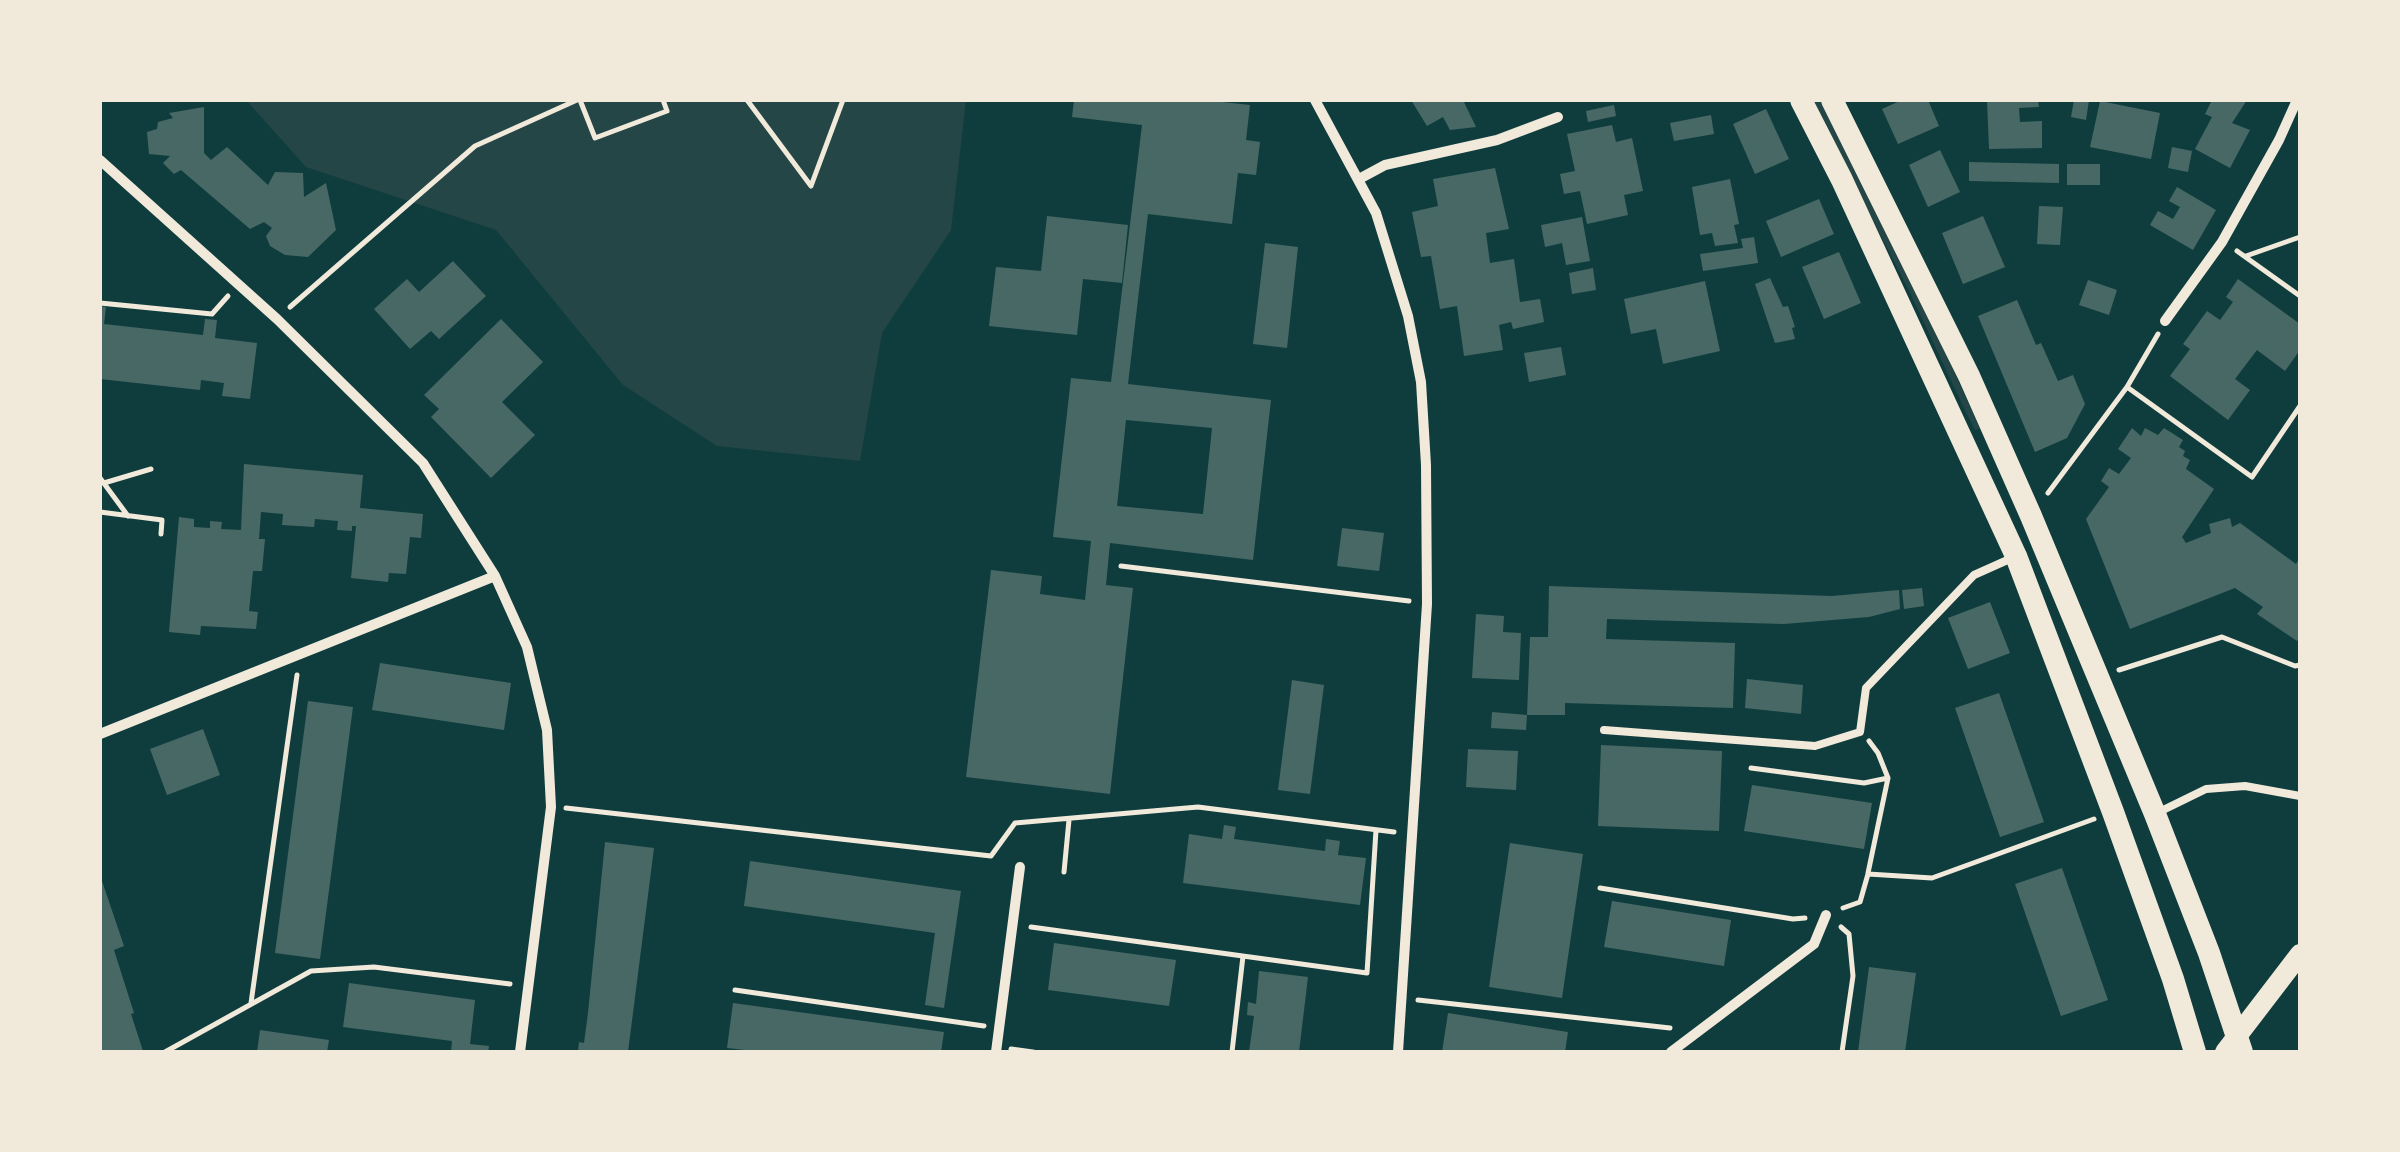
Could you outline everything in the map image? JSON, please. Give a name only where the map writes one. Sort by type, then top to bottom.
[{"type":"main road","points":[[1801,100],[2016,556],[2113,812],[2195,1052]]},
{"type":"main road","points":[[1832,100],[1952,342],[2099,676],[2209,953],[2234,1047]]},
{"type":"main road","points":[[2234,1047],[2300,954]]},
{"type":"street","points":[[1315,100],[1376,213],[1408,316],[1421,382],[1427,604],[1398,1052]]},
{"type":"street","points":[[2165,321],[2222,242],[2297,100]]},
{"type":"street","points":[[1359,180],[1385,165],[1497,140],[1558,117]]},
{"type":"street","points":[[100,160],[277,319],[422,463],[495,576],[527,646],[547,730],[551,806],[520,1052]]},
{"type":"street","points":[[100,734],[495,576]]},
{"type":"street","points":[[996,1052],[1020,867]]},
{"type":"street","points":[[1672,1052],[1814,944],[1826,914]]},
{"type":"lane","points":[[1604,730],[1814,746],[1860,732],[1866,688],[1974,575],[2016,556]]},
{"type":"lane","points":[[2155,814],[2206,789],[2245,786],[2300,796]]},
{"type":"path","points":[[277,319],[475,146],[579,100],[596,138],[667,111],[663,100]]},
{"type":"path","points":[[748,100],[811,186],[843,100]]},
{"type":"path","points":[[2246,256],[2300,237]]},
{"type":"path","points":[[2222,242],[2300,296]]},
{"type":"path","points":[[100,303],[212,314],[238,284]]},
{"type":"path","points":[[2031,516],[2127,387],[2165,321]]},
{"type":"path","points":[[2127,387],[2252,476],[2300,406]]},
{"type":"path","points":[[128,516],[102,481],[151,469]]},
{"type":"path","points":[[100,512],[162,520],[161,534]]},
{"type":"path","points":[[1122,566],[1427,604]]},
{"type":"path","points":[[2099,676],[2222,637],[2296,666],[2300,664]]},
{"type":"path","points":[[251,1004],[300,654]]},
{"type":"path","points":[[1600,888],[1793,919],[1826,914],[1860,902],[1888,778],[1878,752],[1860,732]]},
{"type":"path","points":[[1752,768],[1864,783],[1888,778]]},
{"type":"path","points":[[551,806],[991,856],[1015,823],[1198,807],[1412,834]]},
{"type":"path","points":[[1868,874],[1932,878],[2113,812]]},
{"type":"path","points":[[1064,872],[1069,818]]},
{"type":"path","points":[[1013,924],[1367,973],[1376,830]]},
{"type":"path","points":[[1826,914],[1849,934],[1853,976],[1842,1052]]},
{"type":"path","points":[[1232,1052],[1243,956]]},
{"type":"path","points":[[166,1052],[311,971],[374,967],[529,986]]},
{"type":"path","points":[[735,990],[999,1028]]},
{"type":"path","points":[[1402,999],[1698,1032]]},
{"type":"shaded area","points":[[246,100],[966,100],[951,230],[882,333],[860,461],[717,446],[623,385],[496,230],[306,167]]},
{"type":"shaded area","points":[[1812,100],[1821,100],[1917,290],[1980,429],[1975,430]]},
{"type":"building","points":[[1074,100],[1204,100],[1250,105],[1246,140],[1260,142],[1256,175],[1238,173],[1232,224],[1148,214],[1128,384],[1271,400],[1253,560],[1110,543],[1106,585],[1133,588],[1110,794],[966,777],[991,570],[1042,576],[1040,594],[1085,600],[1091,541],[1053,537],[1071,378],[1111,382],[1142,125],[1072,117]],"holes":[[[1126,420],[1212,428],[1203,514],[1117,506]]]},
{"type":"building","points":[[1411,100],[1463,100],[1476,127],[1450,130],[1443,117],[1427,126]]},
{"type":"building","points":[[1902,100],[1928,100],[1939,126],[1898,144],[1882,109]]},
{"type":"building","points":[[1987,100],[2038,100],[2039,107],[2019,108],[2020,122],[2042,121],[2042,148],[1989,149]]},
{"type":"building","points":[[2074,100],[2089,100],[2086,120],[2071,117]]},
{"type":"building","points":[[2212,100],[2247,100],[2232,123],[2250,130],[2230,168],[2195,149],[2212,117],[2205,114]]},
{"type":"building","points":[[2100,101],[2160,113],[2151,159],[2090,147]]},
{"type":"building","points":[[1614,105],[1616,116],[1588,122],[1586,111]]},
{"type":"building","points":[[204,107],[204,153],[211,160],[227,147],[268,185],[275,172],[303,173],[304,197],[326,183],[336,230],[308,257],[285,255],[270,246],[266,236],[272,228],[264,222],[250,229],[181,170],[174,174],[163,163],[170,156],[149,154],[147,132],[157,129],[158,122],[173,118],[169,113]]},
{"type":"building","points":[[1766,109],[1789,159],[1755,174],[1733,124]]},
{"type":"building","points":[[1711,115],[1714,134],[1674,141],[1670,123]]},
{"type":"building","points":[[1612,125],[1616,142],[1632,138],[1643,191],[1624,195],[1628,215],[1587,224],[1580,191],[1564,194],[1560,174],[1575,171],[1567,134]]},
{"type":"building","points":[[2172,147],[2192,151],[2188,172],[2168,168]]},
{"type":"building","points":[[1940,150],[1960,192],[1928,207],[1909,165]]},
{"type":"building","points":[[1969,162],[2059,164],[2059,183],[1969,181]]},
{"type":"building","points":[[2067,164],[2100,164],[2100,185],[2067,185]]},
{"type":"building","points":[[1495,168],[1509,229],[1486,233],[1490,263],[1514,259],[1520,302],[1540,299],[1544,322],[1513,329],[1511,322],[1499,325],[1503,350],[1464,356],[1457,306],[1440,309],[1431,256],[1421,257],[1412,212],[1438,206],[1433,179]]},
{"type":"building","points":[[1730,179],[1739,224],[1734,225],[1738,243],[1715,246],[1712,233],[1700,235],[1692,187]]},
{"type":"building","points":[[2177,187],[2216,210],[2193,250],[2150,225],[2158,211],[2173,219],[2180,207],[2169,201]]},
{"type":"building","points":[[1819,199],[1834,234],[1781,257],[1766,221]]},
{"type":"building","points":[[2039,206],[2063,207],[2060,245],[2037,244]]},
{"type":"building","points":[[1047,216],[1128,225],[1122,283],[1083,279],[1077,335],[989,326],[996,267],[1041,271]]},
{"type":"building","points":[[1983,216],[2005,267],[1963,284],[1942,233]]},
{"type":"building","points":[[1582,217],[1590,261],[1566,265],[1562,243],[1545,247],[1541,225]]},
{"type":"building","points":[[1754,237],[1758,263],[1703,271],[1700,254],[1743,248],[1741,239]]},
{"type":"building","points":[[1265,243],[1298,247],[1287,348],[1253,344]]},
{"type":"building","points":[[1839,252],[1861,303],[1824,319],[1802,267]]},
{"type":"building","points":[[453,261],[486,296],[439,339],[431,331],[410,349],[374,309],[407,279],[419,292]]},
{"type":"building","points":[[1593,268],[1596,290],[1572,294],[1569,273]]},
{"type":"building","points":[[1770,278],[1783,307],[1788,306],[1795,339],[1775,343],[1755,284]]},
{"type":"building","points":[[2238,279],[2300,324],[2300,350],[2285,371],[2257,350],[2235,379],[2250,390],[2228,420],[2170,376],[2190,349],[2183,344],[2207,311],[2220,320],[2233,302],[2226,297]]},
{"type":"building","points":[[2088,280],[2117,290],[2109,315],[2079,305]]},
{"type":"building","points":[[1705,281],[1720,351],[1663,364],[1656,329],[1631,334],[1624,299]]},
{"type":"building","points":[[2017,300],[2036,345],[2041,343],[2058,381],[2073,375],[2085,404],[2067,438],[2035,452],[1978,316]]},
{"type":"building","points":[[100,306],[106,307],[104,324],[203,335],[205,319],[217,320],[215,338],[257,343],[250,399],[222,396],[224,383],[201,380],[200,390],[100,379]]},
{"type":"building","points":[[501,319],[543,362],[502,402],[535,435],[491,478],[431,417],[439,409],[424,395]]},
{"type":"building","points":[[1561,347],[1566,375],[1529,382],[1524,353]]},
{"type":"building","points":[[2132,428],[2141,436],[2145,428],[2158,435],[2164,428],[2183,440],[2179,447],[2190,460],[2186,469],[2214,489],[2182,537],[2186,543],[2211,533],[2209,524],[2230,518],[2232,527],[2240,523],[2296,564],[2300,557],[2297,641],[2257,614],[2263,607],[2235,588],[2130,629],[2086,519],[2109,487],[2101,481],[2109,468],[2119,474],[2131,458],[2118,449]]},
{"type":"building","points":[[244,464],[363,475],[360,508],[423,514],[421,538],[410,537],[406,574],[389,573],[388,582],[351,578],[356,526],[352,526],[352,531],[337,530],[338,521],[315,519],[314,527],[282,525],[283,514],[261,512],[259,539],[265,539],[262,571],[253,571],[249,611],[258,612],[256,629],[201,626],[200,635],[169,632],[179,517],[194,519],[194,527],[210,528],[210,521],[222,522],[221,529],[241,530]]},
{"type":"building","points":[[1342,528],[1384,533],[1379,571],[1337,566]]},
{"type":"building","points":[[1549,586],[1832,596],[1899,590],[1900,609],[1869,617],[1784,624],[1607,619],[1606,639],[1735,643],[1733,708],[1565,703],[1565,715],[1527,715],[1530,637],[1548,637]]},
{"type":"building","points":[[1922,588],[1924,606],[1904,609],[1902,590]]},
{"type":"building","points":[[1990,602],[2010,653],[1968,669],[1948,618]]},
{"type":"building","points":[[1476,614],[1504,616],[1503,632],[1521,633],[1519,680],[1472,678]]},
{"type":"building","points":[[380,663],[511,683],[504,730],[372,710]]},
{"type":"building","points":[[1747,679],[1803,685],[1801,714],[1745,708]]},
{"type":"building","points":[[1292,680],[1324,685],[1310,794],[1278,790]]},
{"type":"building","points":[[1999,693],[2044,822],[2000,837],[1955,708]]},
{"type":"building","points":[[308,701],[353,707],[320,959],[275,953]]},
{"type":"building","points":[[1492,712],[1527,715],[1526,730],[1491,728]]},
{"type":"building","points":[[203,729],[220,775],[167,795],[150,749]]},
{"type":"building","points":[[1601,745],[1722,751],[1719,831],[1598,826]]},
{"type":"building","points":[[1468,749],[1518,751],[1516,790],[1466,787]]},
{"type":"building","points":[[1752,785],[1872,803],[1864,849],[1744,831]]},
{"type":"building","points":[[1224,825],[1236,827],[1234,839],[1325,851],[1326,839],[1340,841],[1338,855],[1366,858],[1360,905],[1183,883],[1189,834],[1222,839]]},
{"type":"building","points":[[605,842],[654,848],[628,1052],[578,1052],[579,1042],[584,1043],[588,1013]]},
{"type":"building","points":[[1510,843],[1583,854],[1562,998],[1489,987]]},
{"type":"building","points":[[750,861],[961,891],[944,1008],[925,1005],[935,933],[744,906]]},
{"type":"building","points":[[2062,868],[2108,1000],[2061,1016],[2015,884]]},
{"type":"building","points":[[100,875],[124,946],[114,950],[134,1013],[131,1014],[143,1051],[140,1052],[100,1052]]},
{"type":"building","points":[[1612,901],[1731,920],[1724,966],[1604,947]]},
{"type":"building","points":[[1054,943],[1176,960],[1169,1006],[1048,990]]},
{"type":"building","points":[[1869,967],[1916,973],[1905,1052],[1858,1052]]},
{"type":"building","points":[[1259,971],[1308,977],[1299,1052],[1249,1052],[1254,1016],[1247,1015],[1248,1002],[1256,1004]]},
{"type":"building","points":[[349,983],[475,1000],[470,1044],[489,1046],[488,1052],[451,1052],[452,1041],[343,1027]]},
{"type":"building","points":[[733,1003],[944,1032],[941,1052],[762,1052],[727,1048]]},
{"type":"building","points":[[1448,1013],[1568,1032],[1565,1052],[1442,1052]]},
{"type":"building","points":[[260,1030],[329,1040],[327,1052],[257,1052]]}]
